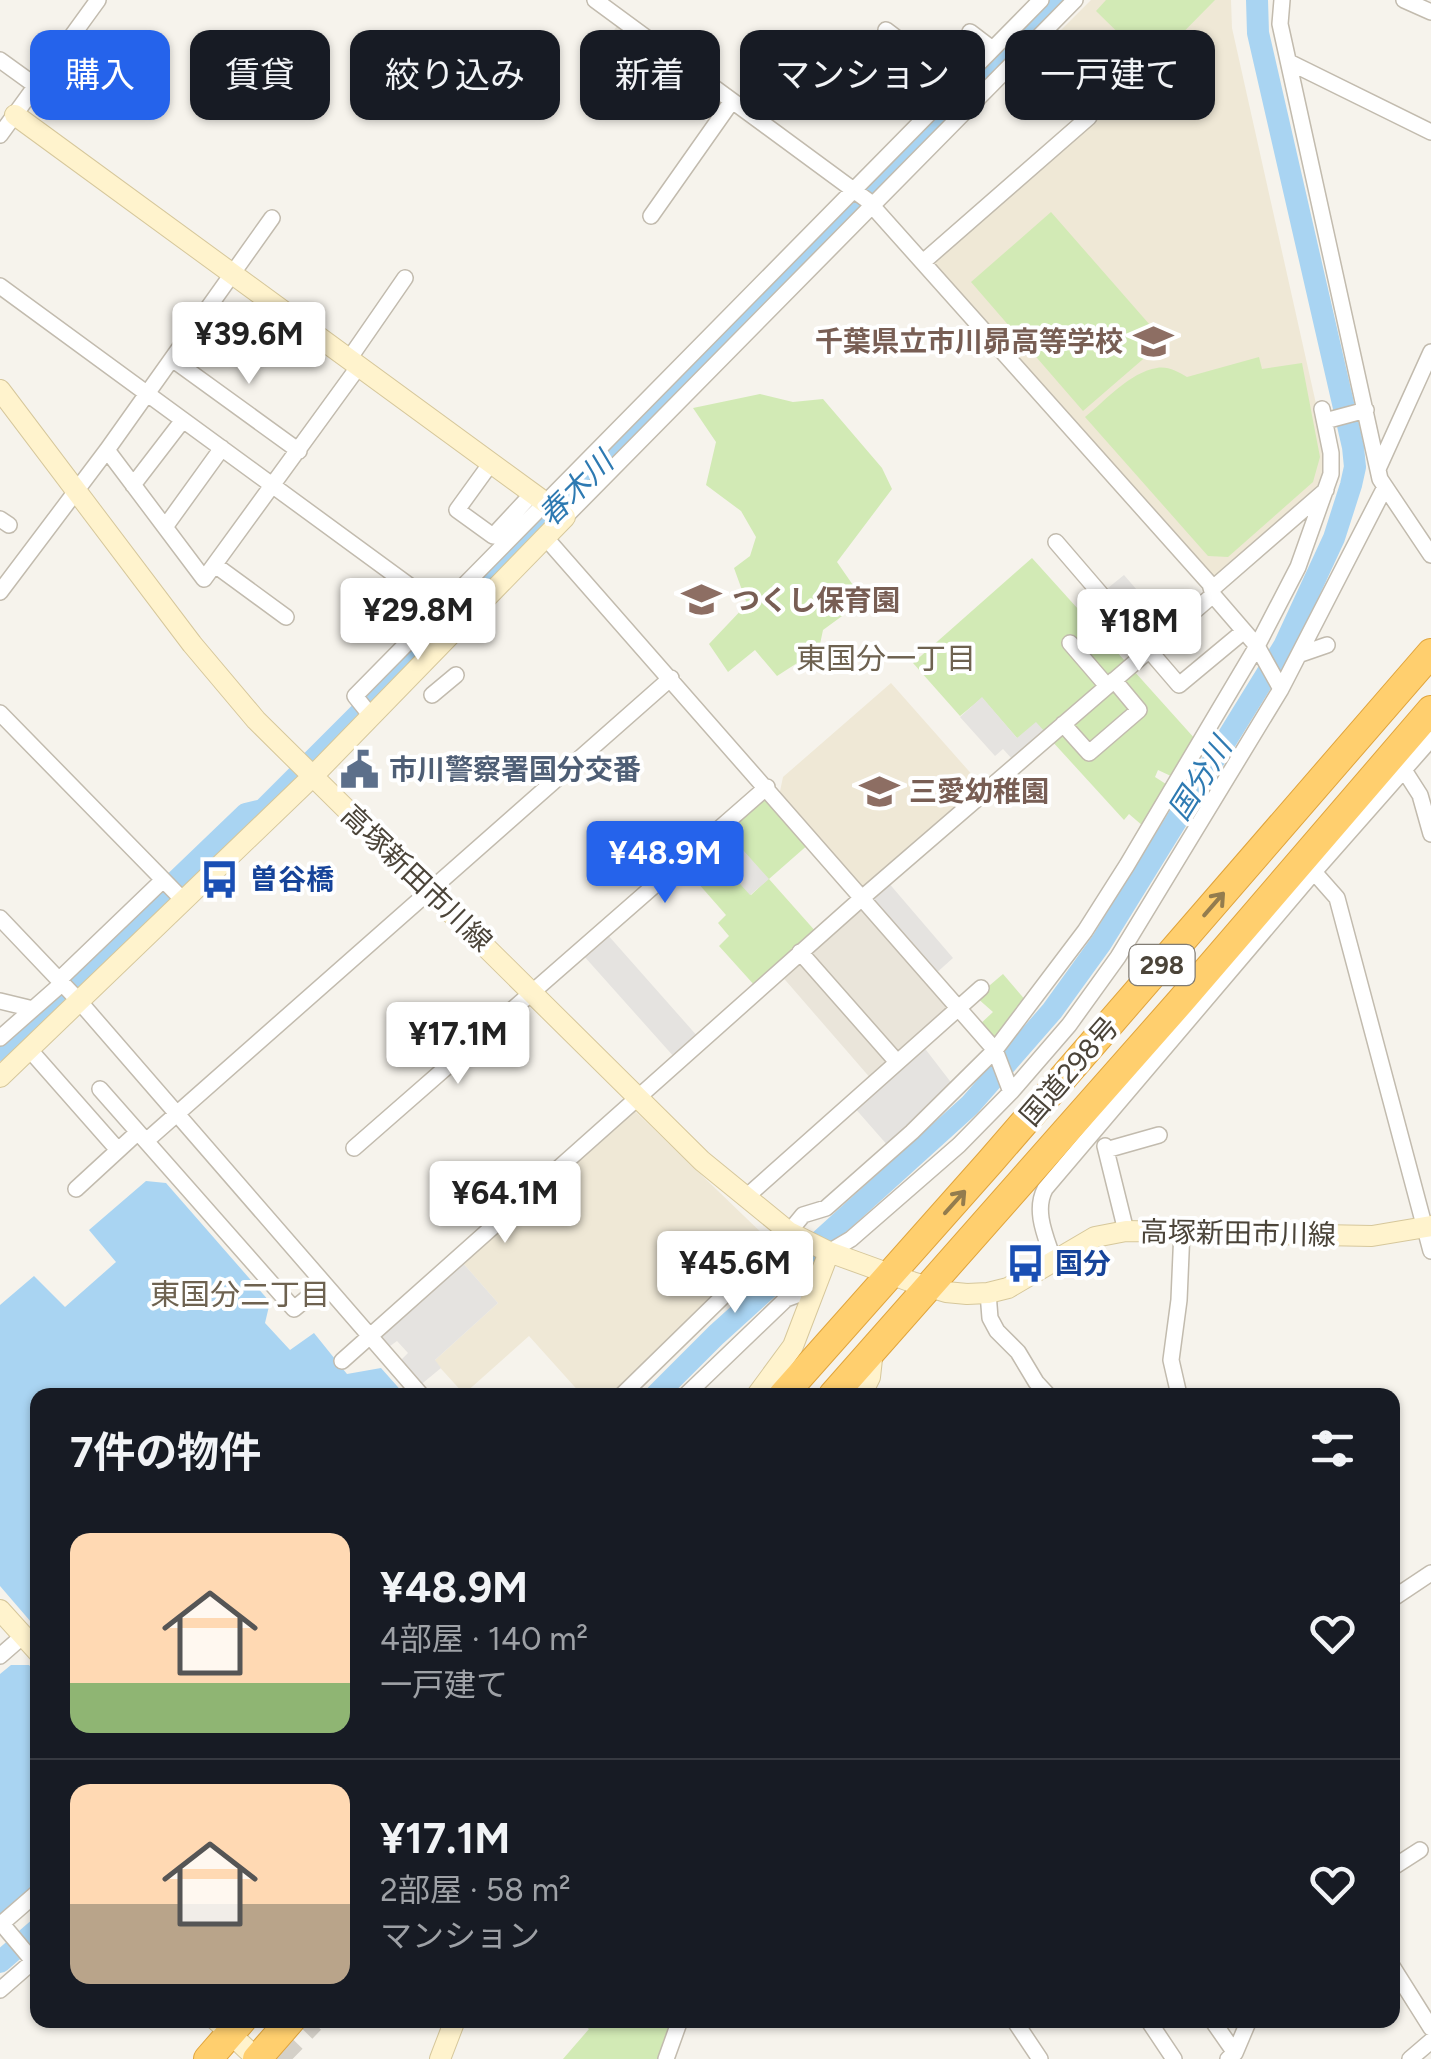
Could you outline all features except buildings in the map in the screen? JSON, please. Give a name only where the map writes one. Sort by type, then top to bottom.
[{"type":"highway","name":"国道298号","points":[[788,1388],[1431,653]]},
{"type":"highway","name":"国道298号","points":[[839,1388],[1431,710]]},
{"type":"highway","points":[[208,2059],[227,2028]]},
{"type":"highway","points":[[257,2059],[284,2028]]},
{"type":"main road","points":[[0,1077],[29,1049],[68,989],[172,889],[307,772],[450,617],[545,538],[550,506],[15,115]]},
{"type":"main road","name":"高塚新田市川線","points":[[0,390],[230,692],[638,1096],[745,1198],[795,1235],[829,1252],[928,1288],[988,1293],[1019,1283],[1095,1237],[1126,1231],[1372,1236],[1428,1227]]},
{"type":"main road","points":[[762,1388],[793,1346],[829,1252]]},
{"type":"main road","points":[[864,1388],[873,1350]]},
{"type":"main road","points":[[0,1610],[30,1644]]},
{"type":"main road","points":[[231,2028],[257,2059]]},
{"type":"main road","points":[[440,2059],[452,2028]]},
{"type":"street","points":[[76,30],[98,0]]},
{"type":"street","points":[[595,0],[862,195],[1212,592],[1259,649],[1280,686]]},
{"type":"street","points":[[1044,30],[1075,0]]},
{"type":"street","points":[[1282,0],[1280,24],[1378,469],[1384,489],[1431,554]]},
{"type":"street","points":[[1404,0],[1431,12]]},
{"type":"street","points":[[985,54],[1032,2]]},
{"type":"street","points":[[985,43],[991,48]]},
{"type":"street","points":[[0,60],[30,82]]},
{"type":"street","points":[[1289,62],[1431,132]]},
{"type":"street","points":[[0,286],[450,617],[550,506],[862,195],[1005,67]]},
{"type":"street","points":[[0,135],[30,94]]},
{"type":"street","points":[[651,216],[732,100]]},
{"type":"street","points":[[491,463],[457,510],[494,536],[550,506],[862,195],[921,120]]},
{"type":"street","points":[[923,262],[1085,120]]},
{"type":"street","points":[[0,592],[107,450],[272,218]]},
{"type":"street","points":[[107,450],[204,579],[299,451],[405,278]]},
{"type":"street","points":[[1378,469],[1431,352]]},
{"type":"street","points":[[172,360],[299,451]]},
{"type":"street","points":[[630,1388],[795,1235],[799,1218],[826,1208],[996,1053],[1085,931],[1259,649],[1298,567],[1328,488],[1331,452],[1326,416],[1364,411]]},
{"type":"street","points":[[133,484],[183,420]]},
{"type":"street","points":[[165,527],[222,448]]},
{"type":"street","points":[[342,1361],[1328,488]]},
{"type":"street","points":[[829,1252],[908,1192],[1069,1025],[1118,956],[1301,654],[1384,489]]},
{"type":"street","points":[[545,538],[996,1053],[1010,1089]]},
{"type":"street","points":[[1056,542],[1178,685],[1244,630]]},
{"type":"street","points":[[214,565],[286,617]]},
{"type":"street","points":[[1063,724],[1090,754],[1139,710],[1070,643]]},
{"type":"street","points":[[1301,654],[1327,646]]},
{"type":"street","points":[[432,695],[456,674]]},
{"type":"street","points":[[76,1189],[118,1150],[176,1113],[671,678]]},
{"type":"street","points":[[0,713],[172,889],[68,989]]},
{"type":"street","points":[[1054,1262],[1041,1217],[1040,1198],[1046,1188],[1431,739]]},
{"type":"street","points":[[1404,770],[1420,795],[1431,834]]},
{"type":"street","points":[[354,1148],[766,787]]},
{"type":"street","points":[[1314,872],[1337,898],[1428,1227],[1431,1251]]},
{"type":"street","points":[[0,918],[68,989],[415,1388]]},
{"type":"street","points":[[800,952],[897,1062]]},
{"type":"street","points":[[0,1038],[58,987],[68,989]]},
{"type":"street","points":[[745,1198],[981,988]]},
{"type":"street","points":[[0,1001],[32,1009]]},
{"type":"street","points":[[29,1049],[118,1150]]},
{"type":"street","points":[[100,1089],[294,1309],[324,1284]]},
{"type":"street","points":[[1126,1231],[1106,1148],[1159,1136]]},
{"type":"street","points":[[1177,1388],[1171,1360],[1182,1230]]},
{"type":"street","points":[[693,1388],[786,1299],[816,1288]]},
{"type":"street","points":[[988,1293],[990,1318],[1042,1388]]},
{"type":"street","points":[[1400,1594],[1431,1573]]},
{"type":"street","points":[[0,1656],[30,1644]]},
{"type":"street","points":[[1400,1863],[1420,1850]]},
{"type":"street","points":[[30,1900],[4,1928],[30,1954]]},
{"type":"street","points":[[0,1990],[30,1962]]},
{"type":"street","points":[[1400,1979],[1431,2028]]},
{"type":"street","points":[[666,2059],[677,2028]]},
{"type":"street","points":[[1019,2028],[1040,2059]]},
{"type":"street","points":[[1153,2028],[1174,2059]]},
{"type":"street","points":[[1216,2028],[1232,2056]]},
{"type":"street","points":[[1232,2056],[1245,2028]]},
{"type":"street","points":[[1410,2059],[1431,2041]]},
{"type":"shaded area","name":"千葉県立市川昴高等学校","points":[[1091,0],[1231,0],[1232,28],[1327,453],[1326,484],[1215,582],[931,259],[1093,120],[1215,120],[1215,30],[1061,30]]},
{"type":"shaded area","points":[[1124,575],[1169,627],[1149,645],[1103,592]]},
{"type":"shaded area","name":"三愛幼稚園","points":[[891,683],[983,787],[863,892],[779,796],[783,777]]},
{"type":"shaded area","points":[[982,697],[1017,738],[1036,722],[1045,732],[1013,760],[1003,749],[995,756],[960,717]]},
{"type":"shaded area","points":[[725,830],[769,879],[750,895],[706,846]]},
{"type":"shaded area","points":[[887,881],[953,958],[934,975],[867,899]]},
{"type":"shaded area","points":[[862,903],[954,1007],[872,1080],[780,974]]},
{"type":"shaded area","points":[[607,934],[699,1038],[675,1058],[583,955]]},
{"type":"shaded area","points":[[923,1046],[953,1085],[889,1147],[853,1106]]},
{"type":"shaded area","points":[[632,1111],[769,1240],[768,1246],[708,1299],[620,1388],[576,1388],[529,1336],[471,1388],[459,1388],[434,1361],[498,1303],[462,1262]]},
{"type":"shaded area","points":[[462,1262],[498,1303],[435,1360],[441,1368],[418,1387],[398,1363],[408,1353],[397,1341],[386,1349],[378,1335]]},
{"type":"green space","points":[[1106,0],[1215,0],[1185,30],[1115,30],[1096,11]]},
{"type":"green space","points":[[1051,212],[1164,341],[1083,411],[971,282]]},
{"type":"green space","points":[[1259,357],[1262,369],[1302,363],[1320,457],[1313,482],[1228,557],[1208,556],[1085,417],[1128,381],[1147,371],[1165,368],[1187,377]]},
{"type":"green space","points":[[760,394],[793,402],[823,399],[882,468],[892,489],[837,562],[855,588],[849,611],[823,630],[819,649],[777,676],[755,650],[728,672],[709,644],[747,604],[734,568],[750,556],[756,537],[741,511],[706,485],[716,442],[693,408]]},
{"type":"green space","points":[[1032,558],[1125,661],[1111,674],[1105,673],[1096,680],[1095,689],[1045,732],[1017,738],[982,698],[960,716],[913,663]]},
{"type":"green space","points":[[1134,671],[1196,740],[1173,777],[1158,770],[1155,777],[1169,786],[1143,826],[1129,814],[1124,820],[1051,740],[1060,732],[1089,760],[1146,711],[1124,680]]},
{"type":"green space","points":[[1107,691],[1115,691],[1129,707],[1129,713],[1092,744],[1087,743],[1071,726]]},
{"type":"green space","points":[[764,795],[810,843],[769,879],[817,933],[756,987],[719,946],[729,936],[718,923],[726,915],[683,866],[706,846],[751,895],[768,879],[725,830]]},
{"type":"green space","points":[[1003,974],[1027,1002],[997,1039],[990,1040],[978,1026],[993,1012],[976,997]]},
{"type":"green space","points":[[673,2028],[663,2059],[563,2059],[589,2029]]},
{"type":"water","points":[[146,1181],[166,1183],[270,1302],[265,1323],[290,1350],[314,1333],[347,1374],[381,1368],[399,1388],[30,1388],[30,1621],[0,1586],[0,1305],[34,1276],[65,1307],[116,1262],[89,1230]]},
{"type":"water","points":[[11,1665],[30,1666],[30,1888],[0,1914],[0,1674]]},
{"type":"waterway","name":"春木川","points":[[0,1050],[246,814],[263,810],[1058,0]]},
{"type":"waterway","name":"国分川","points":[[663,1388],[716,1335],[970,1105],[1052,1011],[1101,943],[1284,646],[1334,538],[1355,467],[1353,447],[1258,33],[1257,0]]},
{"type":"waterway","name":"国分川","points":[[0,1962],[30,1936]]},
{"type":"tunnel","points":[[273,2059],[303,2028]]},
{"type":"place","name":"千葉県立市川昴高等学校","points":[[1153,341]]},
{"type":"place","name":"つくし保育園","points":[[702,600]]},
{"type":"place","name":"市川警察署国分交番","points":[[359,769]]},
{"type":"place","name":"三愛幼稚園","points":[[879,791]]},
{"type":"place","name":"曽谷橋","points":[[220,879]]},
{"type":"place","name":"国分","points":[[1025,1263]]},
{"type":"district","name":"東国分一丁目","points":[[886,659]]},
{"type":"district","name":"東国分二丁目","points":[[240,1295]]}]
